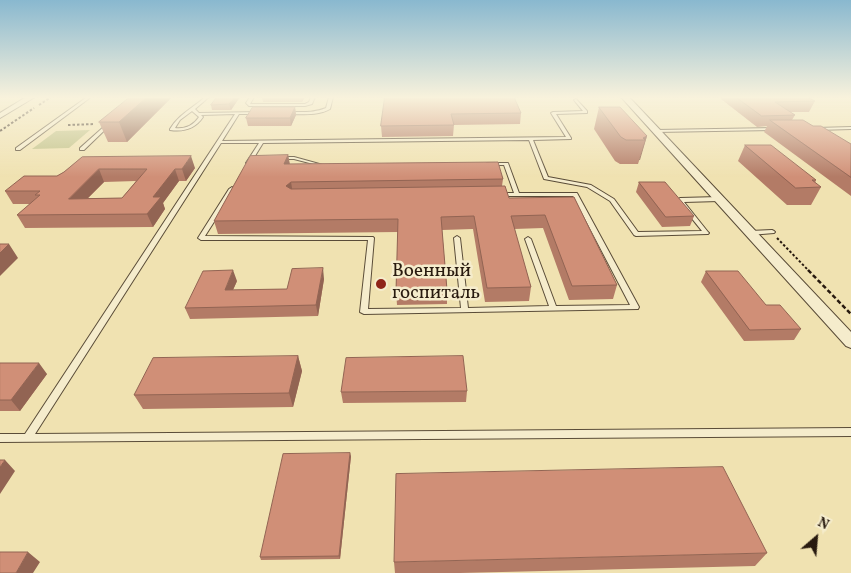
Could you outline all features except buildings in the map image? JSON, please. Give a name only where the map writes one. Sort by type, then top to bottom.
[{"type":"street","points":[[649,124],[851,342]]},
{"type":"lane","points":[[82,149],[109,124]]},
{"type":"lane","points":[[176,124],[172,128],[180,130],[191,128],[195,124]]},
{"type":"lane","points":[[27,438],[231,124]]},
{"type":"lane","points":[[220,142],[569,138],[560,124]]},
{"type":"lane","points":[[18,149],[51,125]]},
{"type":"lane","points":[[809,129],[851,128]]},
{"type":"lane","points":[[656,131],[781,129]]},
{"type":"lane","points":[[530,138],[546,178],[589,186],[612,200],[636,234],[706,233],[680,200],[719,199]]},
{"type":"lane","points":[[247,166],[262,142]]},
{"type":"lane","points":[[252,158],[260,158]]},
{"type":"lane","points":[[277,158],[294,158],[316,165],[325,165]]},
{"type":"lane","points":[[487,164],[506,164],[517,195]]},
{"type":"lane","points":[[236,182],[201,238],[371,238],[364,312],[635,307],[575,194],[488,196]]},
{"type":"lane","points":[[750,233],[772,232]]},
{"type":"lane","points":[[457,238],[465,310]]},
{"type":"lane","points":[[528,239],[553,308]]},
{"type":"lane","points":[[0,438],[851,432]]},
{"type":"path","points":[[0,131],[11,124]]},
{"type":"path","points":[[51,125],[109,124]]},
{"type":"path","points":[[772,232],[851,314]]},
{"type":"green space","points":[[90,130],[69,148],[32,149],[56,131]]},
{"type":"place","name":"Военный госпиталь","points":[[381,284]]}]
